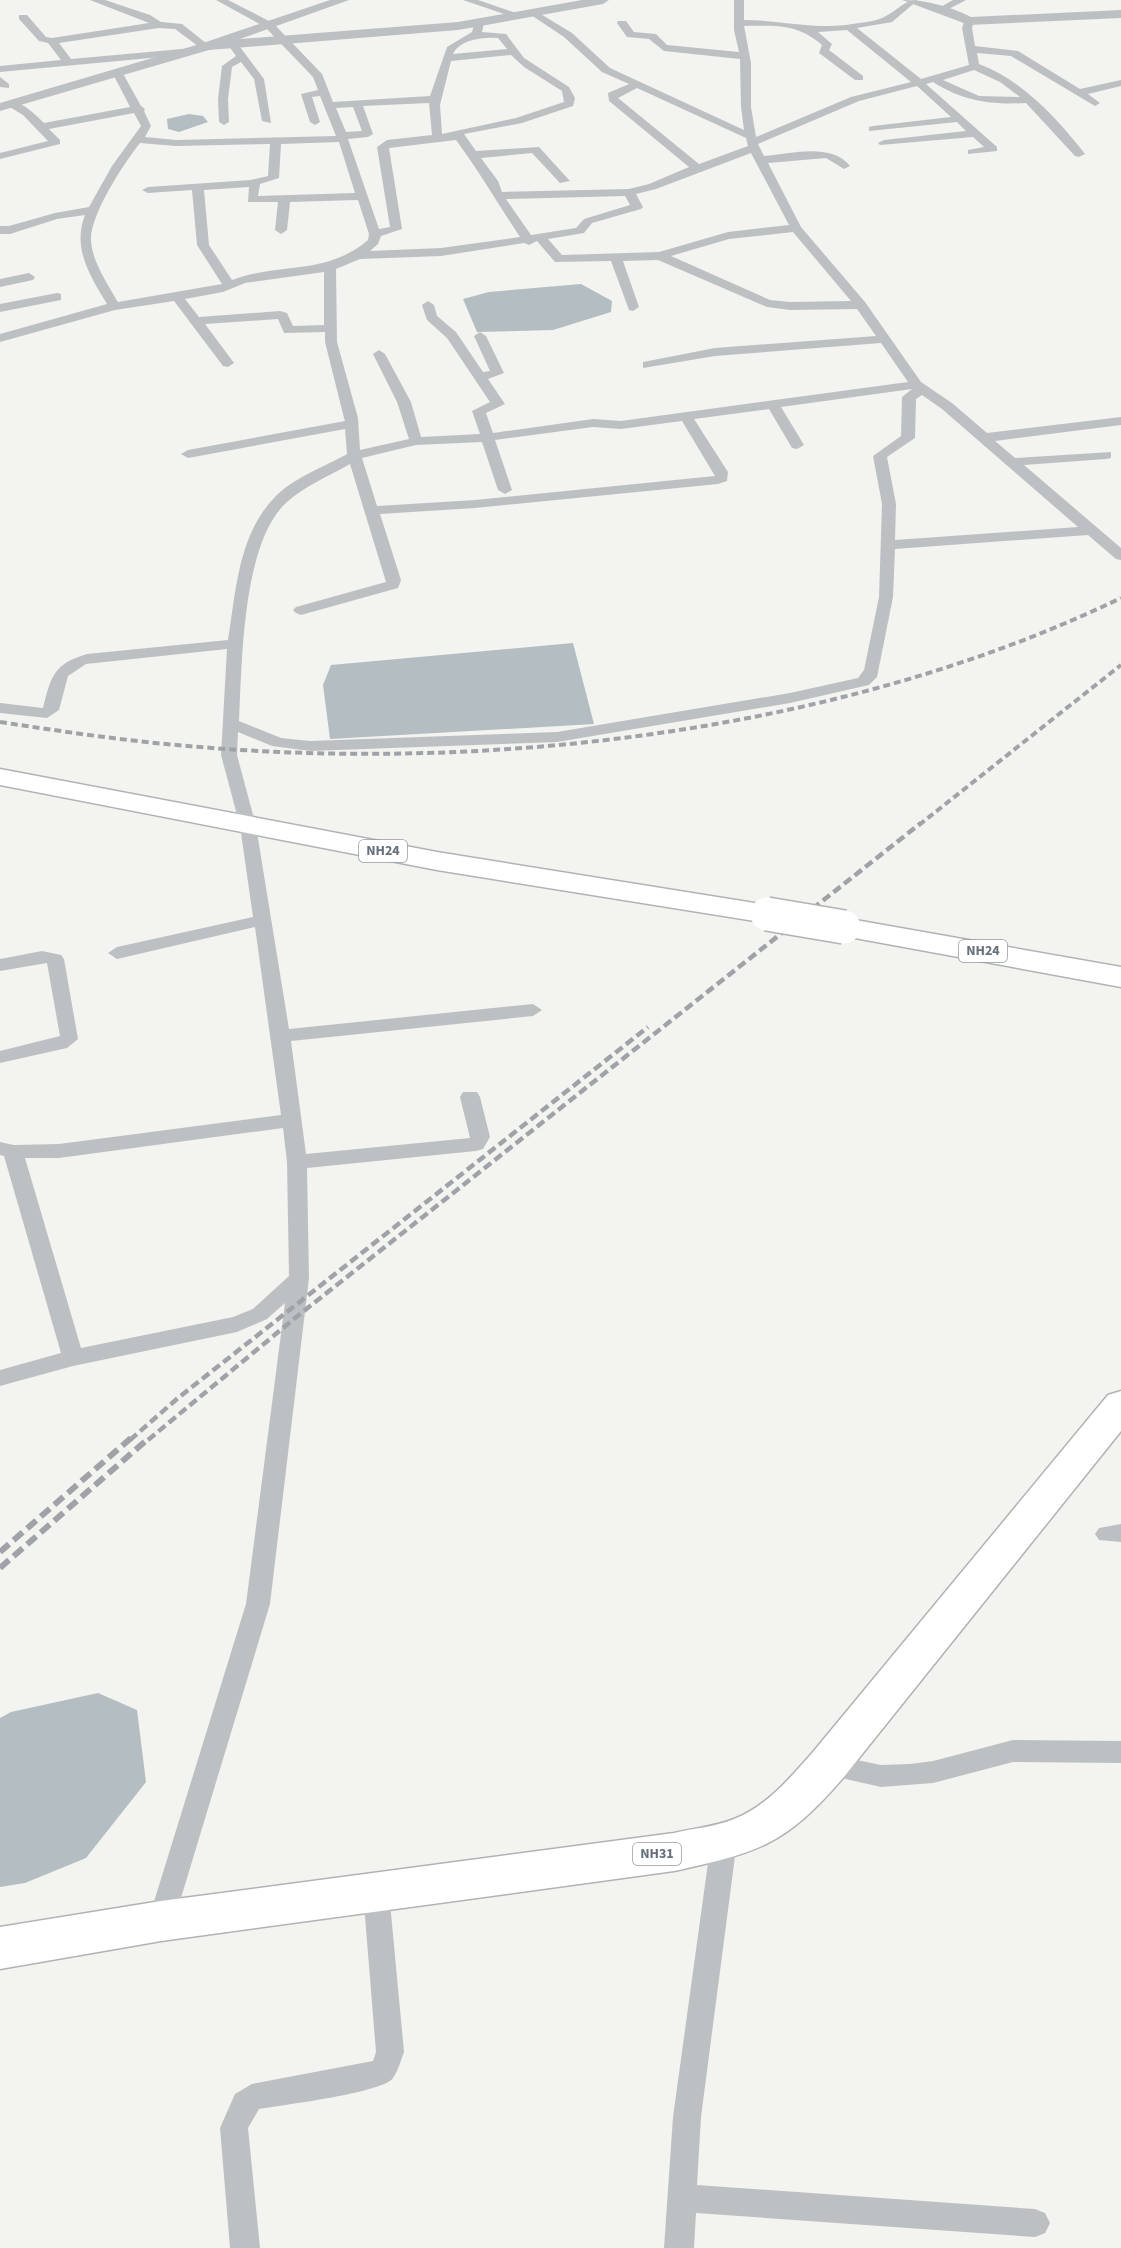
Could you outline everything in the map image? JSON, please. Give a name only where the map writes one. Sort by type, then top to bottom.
[{"type":"highway","name":"NH24","points":[[0,777],[437,861],[844,927],[1121,977]]},
{"type":"highway","name":"NH31","points":[[0,1948],[161,1921],[674,1852],[750,1833],[772,1821],[794,1803],[828,1765],[1121,1405]]},
{"type":"street","points":[[94,0],[146,16],[159,25]]},
{"type":"street","points":[[0,338],[114,306],[177,297],[243,280],[330,267],[358,255],[374,241],[375,234],[343,138],[318,76],[269,26],[220,0]]},
{"type":"street","points":[[6,105],[202,48],[343,0]]},
{"type":"street","points":[[468,0],[527,15],[568,35],[606,70],[636,85],[678,101],[752,142]]},
{"type":"street","points":[[1,75],[68,63],[202,48],[479,23],[603,0]]},
{"type":"street","points":[[739,0],[739,22],[745,56],[752,142],[796,228],[861,305],[919,387],[983,438],[1121,556]]},
{"type":"street","points":[[942,9],[961,0]]},
{"type":"street","points":[[739,22],[776,23],[808,29],[849,27],[895,18],[915,1],[942,9],[969,21],[1121,14]]},
{"type":"street","points":[[232,6],[248,2]]},
{"type":"street","points":[[23,17],[43,39],[52,41],[159,25],[178,26],[202,48]]},
{"type":"street","points":[[969,21],[967,28],[974,66]]},
{"type":"street","points":[[622,22],[631,35],[652,36],[664,48],[745,56]]},
{"type":"street","points":[[474,36],[479,23]]},
{"type":"street","points":[[849,27],[918,82],[993,149],[972,152]]},
{"type":"street","points":[[808,29],[827,44],[823,51],[859,78]]},
{"type":"street","points":[[438,138],[434,128],[435,87],[452,47],[474,36],[501,35],[513,52],[546,78],[557,80],[570,96],[569,104],[503,125],[458,133],[459,136]]},
{"type":"street","points":[[52,41],[68,63]]},
{"type":"street","points":[[233,45],[259,79],[267,121]]},
{"type":"street","points":[[971,49],[1014,53],[1095,103]]},
{"type":"street","points":[[447,58],[513,52]]},
{"type":"street","points":[[224,122],[223,99],[227,66],[242,57]]},
{"type":"street","points":[[498,196],[630,192],[652,188],[752,142],[855,99],[935,79],[974,66],[987,69],[1028,100],[1060,130],[1079,154]]},
{"type":"street","points":[[114,306],[95,276],[85,234],[122,159],[140,140],[146,126],[140,109],[117,72]]},
{"type":"street","points":[[935,79],[960,95],[985,101],[1028,100]]},
{"type":"street","points":[[1079,93],[1121,83]]},
{"type":"street","points":[[636,85],[612,95],[613,99],[697,168]]},
{"type":"street","points":[[315,122],[306,94],[357,104],[435,99]]},
{"type":"street","points":[[140,140],[176,143],[276,142],[343,138],[368,134],[357,104]]},
{"type":"street","points":[[0,156],[55,142],[42,127],[6,105]]},
{"type":"street","points":[[42,127],[112,112],[140,109]]},
{"type":"street","points":[[873,129],[959,119]]},
{"type":"street","points":[[884,143],[975,134]]},
{"type":"street","points":[[375,234],[396,229],[383,147],[387,143],[459,136]]},
{"type":"street","points":[[459,136],[492,181],[498,196],[535,240],[559,259],[660,256],[728,236],[796,228]]},
{"type":"street","points":[[148,190],[198,189],[253,183],[273,178],[276,142]]},
{"type":"street","points":[[473,155],[535,149],[564,181]]},
{"type":"street","points":[[760,160],[827,155],[836,158],[844,166]]},
{"type":"street","points":[[253,183],[252,200],[361,196]]},
{"type":"street","points":[[198,189],[203,244],[229,285]]},
{"type":"street","points":[[358,255],[441,252],[535,240],[580,231],[588,221],[637,207],[630,192]]},
{"type":"street","points":[[281,230],[284,200]]},
{"type":"street","points":[[0,230],[15,229],[55,216],[95,210]]},
{"type":"street","points":[[615,256],[633,307]]},
{"type":"street","points":[[660,256],[767,303],[790,306],[861,305]]},
{"type":"street","points":[[301,610],[393,585],[394,580],[374,510],[354,456],[351,424],[331,342],[330,267]]},
{"type":"street","points":[[0,282],[29,277]]},
{"type":"street","points":[[15,333],[0,310],[57,297]]},
{"type":"street","points":[[177,297],[228,363]]},
{"type":"street","points":[[428,305],[431,317],[452,335],[498,405],[479,409],[505,490]]},
{"type":"street","points":[[196,321],[280,315],[283,316],[288,330],[331,328]]},
{"type":"street","points":[[480,336],[497,373],[481,377]]},
{"type":"street","points":[[648,365],[715,352],[884,339]]},
{"type":"street","points":[[379,354],[404,402],[416,441]]},
{"type":"street","points":[[161,1921],[258,1604],[299,1278],[297,1162],[281,1036],[248,826],[229,755],[235,644],[248,559],[263,524],[280,500],[293,490],[354,456],[416,441],[489,437],[593,423],[621,425],[772,403],[919,387]]},
{"type":"street","points":[[230,723],[278,743],[310,746],[501,741],[557,737],[855,685],[869,677],[872,670],[886,597],[888,504],[880,456],[908,438],[909,397],[919,387]]},
{"type":"street","points":[[772,403],[797,445]]},
{"type":"street","points":[[374,510],[475,504],[722,478],[721,472],[685,415]]},
{"type":"street","points":[[983,438],[1121,421]]},
{"type":"street","points":[[188,454],[351,424]]},
{"type":"street","points":[[1011,462],[1106,455]]},
{"type":"street","points":[[887,545],[1090,530]]},
{"type":"street","points":[[0,708],[29,713],[47,713],[51,710],[59,676],[64,668],[74,662],[92,657],[235,644]]},
{"type":"street","points":[[117,954],[263,920]]},
{"type":"street","points":[[0,965],[42,957],[56,959],[69,1039],[60,1044],[0,1057]]},
{"type":"street","points":[[281,1036],[533,1010]]},
{"type":"street","points":[[297,1162],[476,1144],[480,1137],[470,1097]]},
{"type":"street","points":[[73,1358],[6,1150],[59,1150],[292,1120]]},
{"type":"street","points":[[0,1378],[73,1358],[237,1324],[260,1314],[299,1278]]},
{"type":"street","points":[[828,1765],[881,1776],[910,1775],[933,1772],[1013,1751],[1121,1752]]},
{"type":"street","points":[[679,2248],[687,2117],[724,1841]]},
{"type":"street","points":[[245,2248],[234,2128],[245,2103],[252,2097],[349,2082],[373,2076],[383,2070],[390,2052],[376,1892]]},
{"type":"street","points":[[682,2198],[1035,2223]]},
{"type":"shaded area","points":[[189,114],[203,116],[208,122],[179,132],[168,129],[167,119]]},
{"type":"shaded area","points":[[581,284],[612,301],[611,312],[553,330],[477,332],[463,299],[489,292]]},
{"type":"shaded area","points":[[573,643],[594,724],[330,739],[323,685],[331,665]]},
{"type":"shaded area","points":[[98,1693],[137,1710],[146,1782],[86,1858],[25,1883],[0,1887],[0,1718],[11,1712]]},
{"type":"railway","points":[[0,722],[175,745],[315,753],[432,753],[551,746],[671,731],[789,710],[904,680],[1015,643],[1121,598]]},
{"type":"railway","points":[[919,825],[1121,665]]},
{"type":"railway","points":[[148,1440],[295,1318],[921,823]]},
{"type":"railway","points":[[130,1440],[178,1398],[648,1027]]},
{"type":"railway","points":[[0,1552],[131,1438]]},
{"type":"railway","points":[[0,1568],[149,1438]]}]
